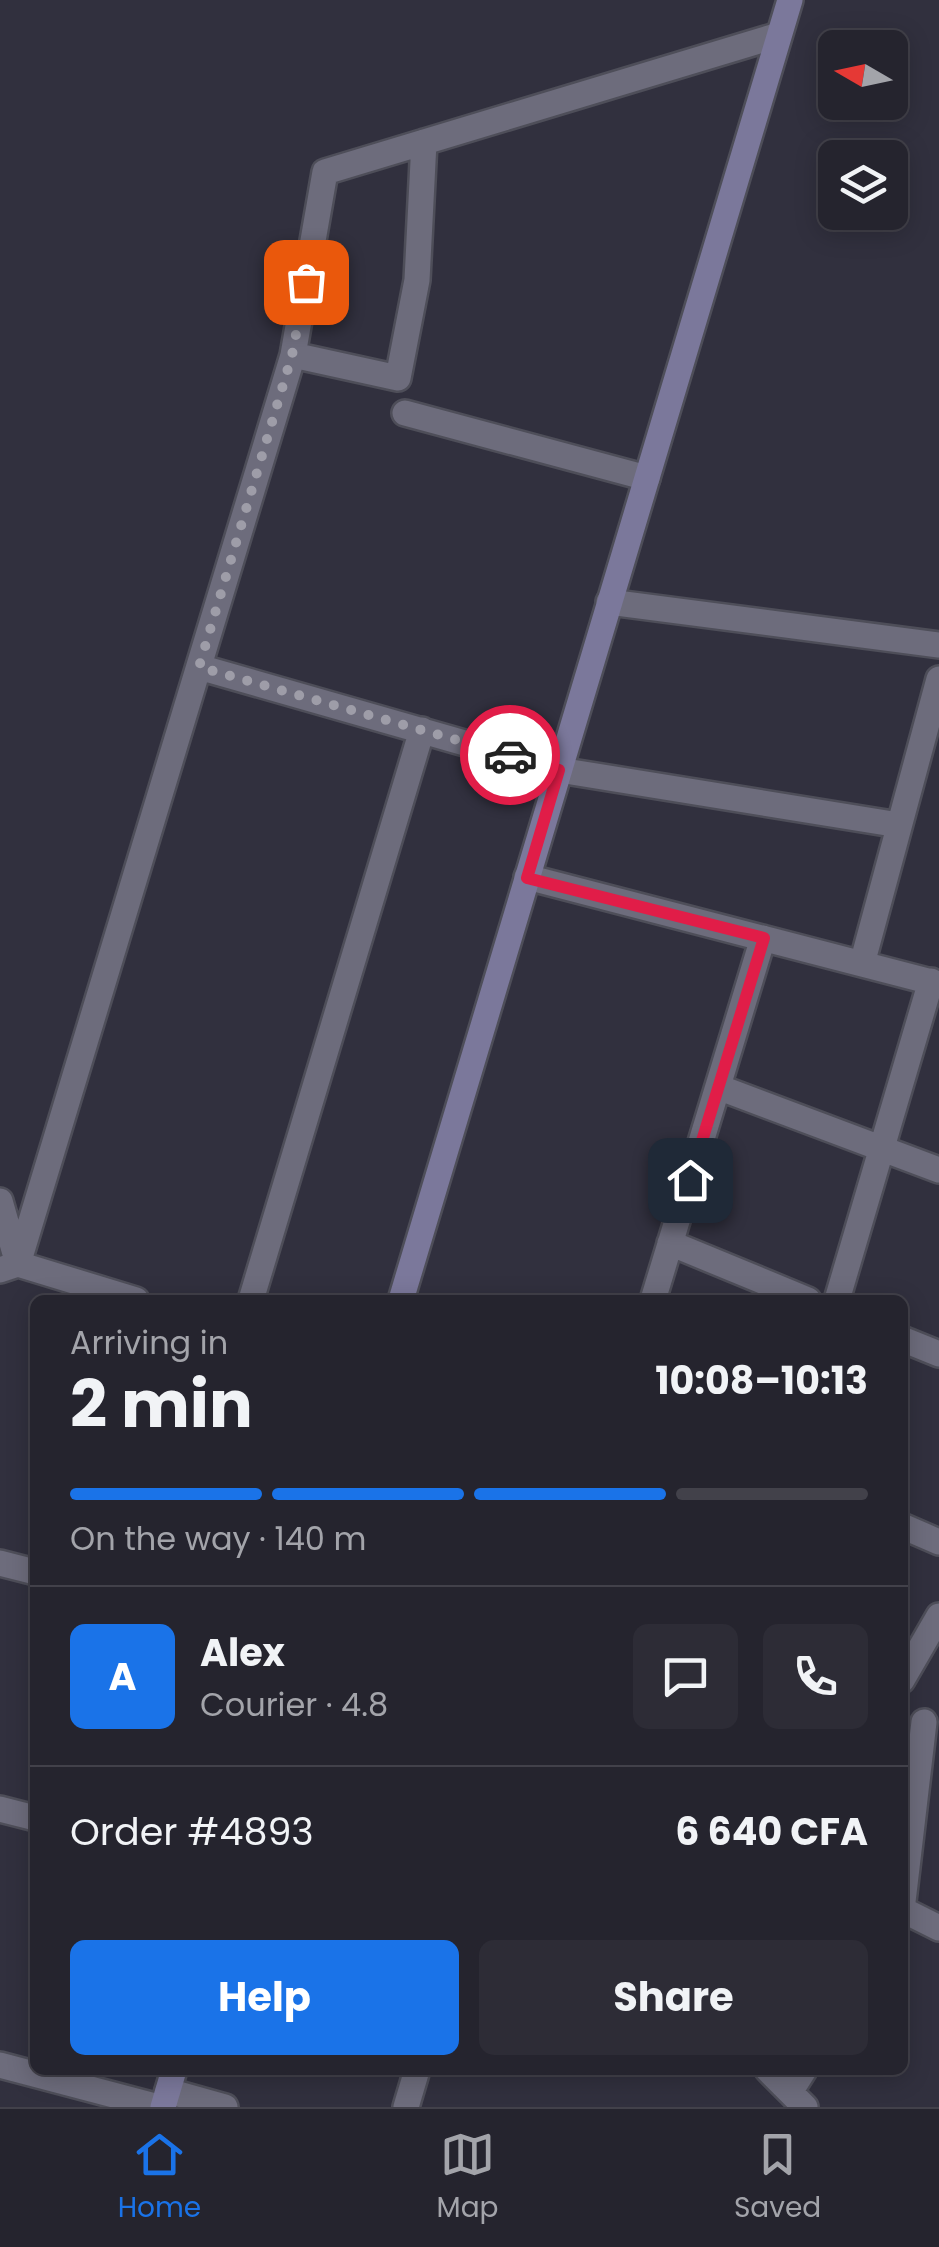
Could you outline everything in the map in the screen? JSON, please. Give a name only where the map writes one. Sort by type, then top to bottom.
[{"type":"main road","points":[[402,1295],[790,0]]},
{"type":"street","points":[[9,1267],[199,667],[292,355],[325,172],[779,35]]},
{"type":"street","points":[[292,355],[398,378],[417,280],[424,142]]},
{"type":"street","points":[[405,413],[646,478]]},
{"type":"street","points":[[610,602],[939,645]]},
{"type":"street","points":[[199,667],[559,770],[899,826]]},
{"type":"street","points":[[862,964],[939,679]]},
{"type":"street","points":[[252,1295],[422,730]]},
{"type":"street","points":[[527,878],[935,982],[838,1295]]},
{"type":"street","points":[[654,1295],[764,938]]},
{"type":"street","points":[[718,1087],[939,1170]]},
{"type":"street","points":[[0,1201],[9,1267]]},
{"type":"street","points":[[670,1243],[796,1295]]},
{"type":"street","points":[[9,1267],[117,1295]]},
{"type":"street","points":[[908,1341],[939,1354]]},
{"type":"street","points":[[908,1529],[939,1542]]},
{"type":"street","points":[[0,1563],[30,1571]]},
{"type":"street","points":[[908,1670],[939,1616]]},
{"type":"street","points":[[908,1860],[922,1721]]},
{"type":"street","points":[[0,1809],[30,1817]]},
{"type":"street","points":[[908,1912],[939,1928]]},
{"type":"street","points":[[0,2065],[30,2070]]},
{"type":"street","points":[[57,2075],[226,2107]]},
{"type":"street","points":[[406,2107],[416,2075]]},
{"type":"street","points":[[776,2075],[800,2090]]},
{"type":"way so far","points":[[306,282],[292,355],[199,667],[510,755]]},
{"type":"route","points":[[510,755],[559,770],[527,878],[764,938],[690,1180]]}]
